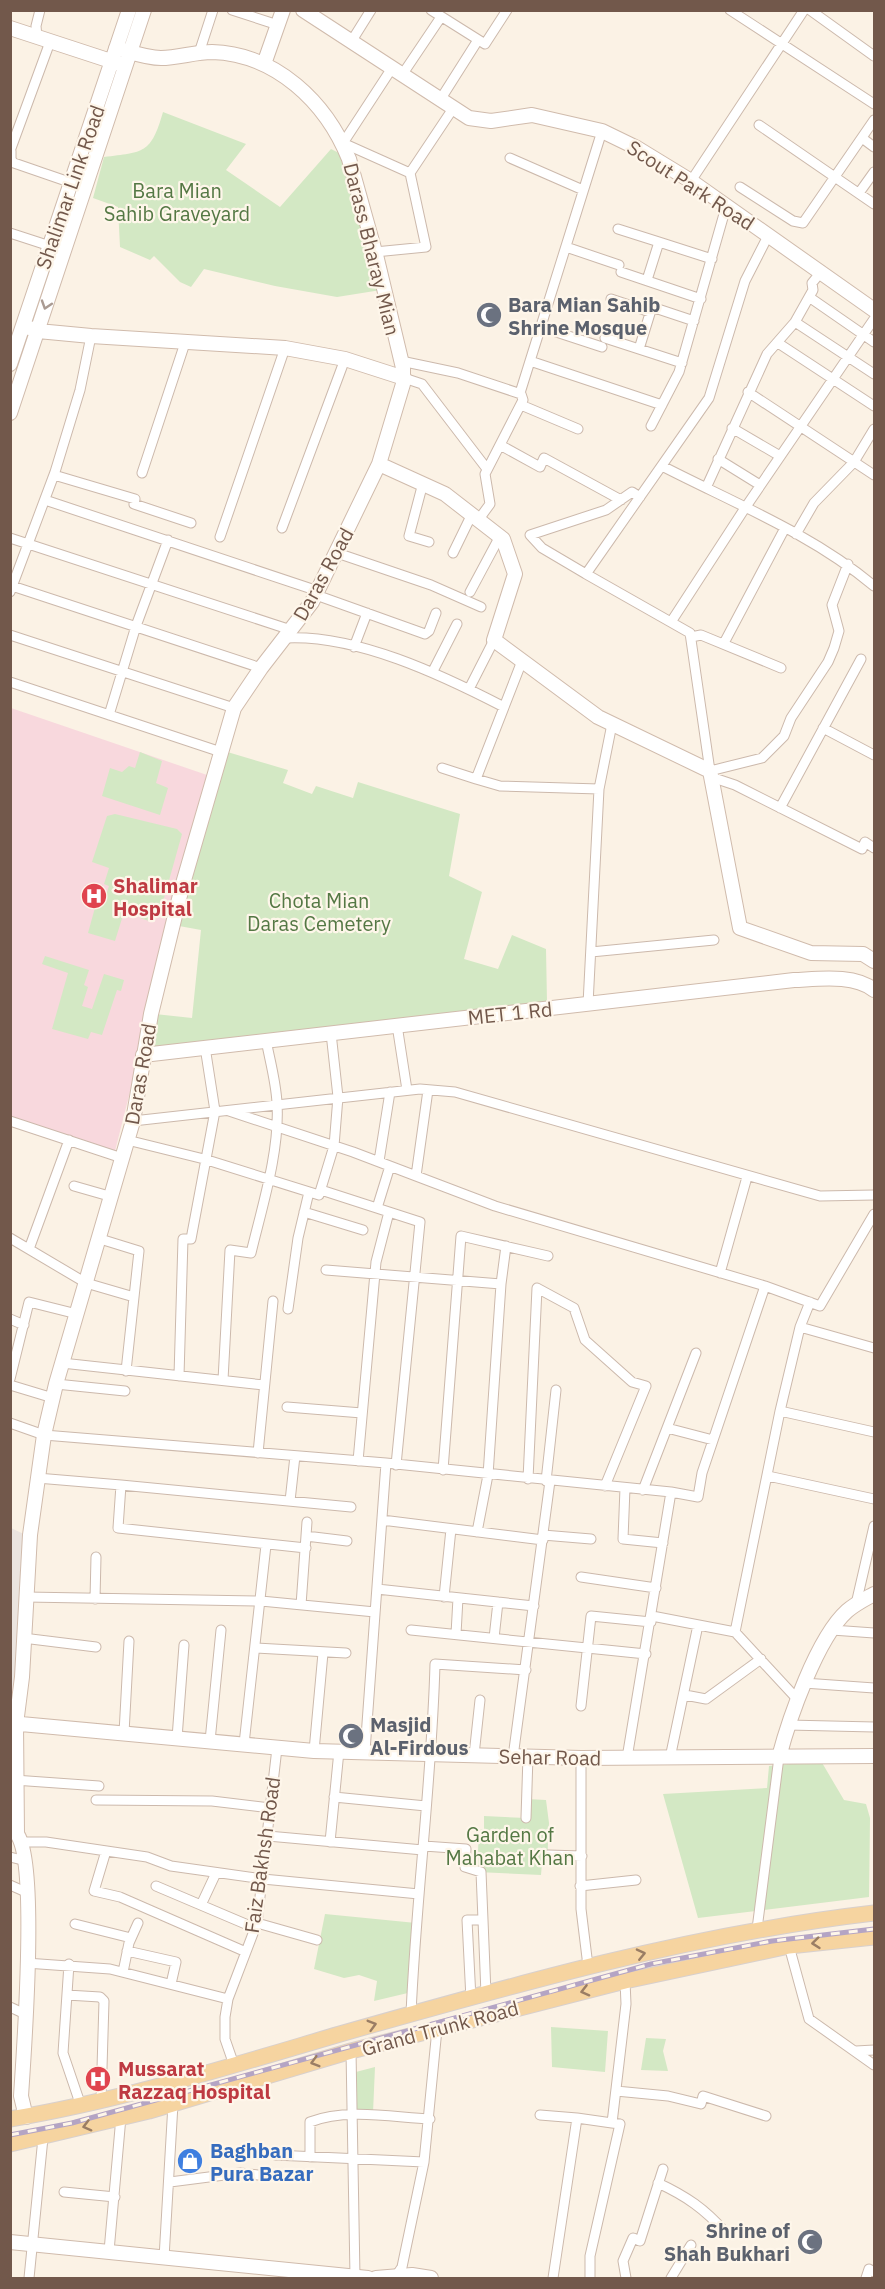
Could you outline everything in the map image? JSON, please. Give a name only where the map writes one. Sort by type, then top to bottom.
[{"type":"main road","name":"Grand Trunk Road","points":[[10,2119],[101,2102],[588,1966],[757,1929],[874,1913]]},
{"type":"main road","name":"Grand Trunk Road","points":[[10,2144],[43,2138],[173,2104],[351,2051],[625,1981],[789,1946],[874,1937]]},
{"type":"street","points":[[40,10],[36,26],[43,39],[10,160],[72,183]]},
{"type":"street","name":"Shalimar Link Road","points":[[10,413],[38,331],[121,57],[129,10]]},
{"type":"street","name":"Shalimar Link Road","points":[[10,364],[72,183],[121,57],[144,10]]},
{"type":"street","points":[[200,52],[213,10]]},
{"type":"street","points":[[232,10],[278,25]]},
{"type":"street","points":[[264,64],[283,10]]},
{"type":"street","name":"Scout Park Road","points":[[303,10],[440,100],[454,106],[469,118],[480,121],[532,115],[602,131],[637,148],[691,181],[874,310]]},
{"type":"street","points":[[351,42],[371,10]]},
{"type":"street","points":[[431,10],[485,44],[503,12]]},
{"type":"street","points":[[730,10],[874,104]]},
{"type":"street","points":[[691,181],[784,44],[804,10]]},
{"type":"street","points":[[810,10],[874,56]]},
{"type":"street","points":[[410,173],[343,143],[441,16]]},
{"type":"street","name":"Darass Bharay Mian","points":[[10,28],[43,39],[121,57],[162,58],[200,52],[229,54],[264,64],[298,84],[343,143],[353,169],[402,369]]},
{"type":"street","points":[[440,100],[478,40]]},
{"type":"street","points":[[375,252],[426,247],[410,173],[454,106]]},
{"type":"street","points":[[740,187],[793,221],[803,223],[874,120]]},
{"type":"street","points":[[759,125],[874,204]]},
{"type":"street","points":[[520,393],[602,131]]},
{"type":"street","points":[[862,138],[874,147]]},
{"type":"street","points":[[510,158],[584,190]]},
{"type":"street","points":[[859,193],[874,172]]},
{"type":"street","points":[[651,426],[682,363],[726,207]]},
{"type":"street","points":[[618,229],[712,260]]},
{"type":"street","points":[[10,233],[50,246]]},
{"type":"street","points":[[586,574],[709,398],[745,281],[768,236]]},
{"type":"street","points":[[646,280],[659,242]]},
{"type":"street","points":[[566,248],[646,280],[701,298]]},
{"type":"street","points":[[706,488],[767,354],[795,322],[813,290],[812,283],[820,272]]},
{"type":"street","points":[[809,297],[874,342]]},
{"type":"street","points":[[611,299],[650,312]]},
{"type":"street","points":[[639,349],[652,307],[694,321]]},
{"type":"street","points":[[671,622],[760,485],[874,319]]},
{"type":"street","points":[[795,322],[874,374]]},
{"type":"street","points":[[24,326],[38,331],[91,336],[285,348],[402,369],[458,373],[520,393],[524,399],[485,474],[490,504],[475,516],[453,553]]},
{"type":"street","points":[[541,327],[639,349],[682,363]]},
{"type":"street","points":[[91,336],[80,390],[54,475],[11,589],[261,668]]},
{"type":"street","points":[[142,473],[185,343]]},
{"type":"street","points":[[778,343],[874,406]]},
{"type":"street","points":[[220,537],[285,348]]},
{"type":"street","points":[[282,528],[345,358]]},
{"type":"street","points":[[530,361],[662,405]]},
{"type":"street","points":[[402,369],[422,384],[487,470]]},
{"type":"street","name":"Daras Road","points":[[26,2117],[17,2068],[25,2014],[28,1893],[23,1842],[17,1834],[13,1724],[22,1677],[26,1597],[37,1478],[44,1435],[97,1238],[133,1121],[143,1055],[182,886],[234,708],[317,593],[337,553],[379,464],[402,369]]},
{"type":"street","points":[[748,392],[874,475]]},
{"type":"street","points":[[521,405],[578,429]]},
{"type":"street","points":[[732,428],[780,456]]},
{"type":"street","points":[[796,534],[814,503],[870,445],[874,429]]},
{"type":"street","points":[[500,445],[540,467],[544,458],[621,500]]},
{"type":"street","points":[[718,459],[760,485]]},
{"type":"street","points":[[379,464],[445,494],[500,536],[515,574],[494,640],[469,689]]},
{"type":"street","points":[[662,466],[796,534],[848,564],[874,586]]},
{"type":"street","points":[[54,475],[135,499],[134,504],[191,523]]},
{"type":"street","points":[[423,483],[409,536],[429,542]]},
{"type":"street","points":[[640,496],[632,492],[606,510],[530,535],[542,548],[690,633],[710,774],[740,928],[811,953],[863,954],[874,961]]},
{"type":"street","points":[[45,500],[168,540],[425,634],[429,631],[436,613]]},
{"type":"street","points":[[724,643],[785,528]]},
{"type":"street","points":[[470,592],[500,536]]},
{"type":"street","points":[[10,538],[153,584],[288,634],[354,647],[433,672],[504,707]]},
{"type":"street","points":[[109,715],[136,627],[168,540]]},
{"type":"street","points":[[337,553],[431,585],[481,607]]},
{"type":"street","points":[[710,774],[762,758],[783,736],[791,718],[828,662],[834,648],[838,631],[832,605],[848,564]]},
{"type":"street","points":[[354,647],[367,613]]},
{"type":"street","points":[[433,672],[457,624]]},
{"type":"street","points":[[10,634],[234,708]]},
{"type":"street","points":[[691,637],[701,635],[781,668]]},
{"type":"street","points":[[494,640],[598,717],[862,849],[865,842],[874,848]]},
{"type":"street","points":[[780,808],[861,658]]},
{"type":"street","points":[[476,779],[522,661]]},
{"type":"street","points":[[10,682],[221,752]]},
{"type":"street","points":[[588,1004],[599,789],[612,724]]},
{"type":"street","points":[[823,728],[874,755]]},
{"type":"street","points":[[442,768],[500,786],[599,789]]},
{"type":"street","points":[[591,952],[714,940]]},
{"type":"street","name":"MET 1 Rd","points":[[143,1055],[794,980],[850,981],[867,984],[874,990]]},
{"type":"street","points":[[397,1025],[407,1090]]},
{"type":"street","points":[[127,1140],[204,1159],[319,1196],[334,1146],[338,1097],[331,1033]]},
{"type":"street","points":[[223,1380],[230,1250],[252,1253],[268,1179],[276,1126],[277,1103],[266,1040]]},
{"type":"street","points":[[179,1376],[183,1239],[191,1239],[204,1159],[215,1112],[205,1047]]},
{"type":"street","points":[[133,1121],[407,1090],[455,1092],[540,1115],[624,1143],[820,1196],[874,1195]]},
{"type":"street","points":[[416,1176],[428,1090]]},
{"type":"street","points":[[379,1161],[390,1092]]},
{"type":"street","points":[[226,1110],[379,1161],[495,1206],[765,1286],[820,1306],[874,1214]]},
{"type":"street","points":[[10,1121],[122,1158]]},
{"type":"street","points":[[29,1250],[69,1140]]},
{"type":"street","points":[[377,1208],[390,1166]]},
{"type":"street","points":[[720,1273],[747,1177]]},
{"type":"street","points":[[74,1186],[109,1196]]},
{"type":"street","points":[[321,1190],[420,1222],[391,1464],[382,1520],[365,1750]]},
{"type":"street","points":[[288,1309],[309,1192]]},
{"type":"street","points":[[304,1212],[363,1230]]},
{"type":"street","points":[[358,1461],[375,1272],[389,1212]]},
{"type":"street","points":[[442,1470],[461,1236],[548,1256]]},
{"type":"street","points":[[10,1238],[86,1283],[134,1297]]},
{"type":"street","points":[[97,1238],[139,1251],[126,1371]]},
{"type":"street","points":[[477,1532],[488,1475],[501,1284],[506,1246]]},
{"type":"street","points":[[326,1270],[413,1275],[501,1284]]},
{"type":"street","points":[[10,1423],[44,1435],[391,1464],[671,1492],[698,1497],[713,1440],[765,1286]]},
{"type":"street","points":[[528,1479],[537,1288],[574,1308],[585,1340],[633,1382],[646,1386],[606,1486]]},
{"type":"street","points":[[258,1453],[273,1301]]},
{"type":"street","points":[[11,1373],[29,1302],[77,1314]]},
{"type":"street","points":[[735,1632],[780,1412],[800,1327],[810,1302]]},
{"type":"street","points":[[10,1320],[24,1324]]},
{"type":"street","points":[[800,1327],[874,1348]]},
{"type":"street","points":[[644,1490],[696,1353]]},
{"type":"street","points":[[62,1363],[264,1385]]},
{"type":"street","points":[[10,1385],[54,1391],[125,1391]]},
{"type":"street","points":[[513,1757],[543,1538],[556,1390]]},
{"type":"street","points":[[287,1407],[363,1413]]},
{"type":"street","points":[[780,1412],[874,1432]]},
{"type":"street","points":[[667,1428],[713,1440]]},
{"type":"street","points":[[290,1501],[295,1456]]},
{"type":"street","points":[[768,1476],[874,1499]]},
{"type":"street","points":[[37,1478],[351,1507]]},
{"type":"street","points":[[121,1485],[118,1528],[306,1548]]},
{"type":"street","points":[[625,1488],[623,1539],[663,1543]]},
{"type":"street","points":[[627,1758],[671,1492]]},
{"type":"street","points":[[382,1520],[477,1532],[543,1538],[591,1539]]},
{"type":"street","points":[[301,1605],[307,1522]]},
{"type":"street","points":[[856,1604],[874,1526]]},
{"type":"street","points":[[444,1597],[451,1529]]},
{"type":"street","points":[[306,1536],[348,1541]]},
{"type":"street","points":[[244,1744],[266,1545]]},
{"type":"street","points":[[95,1599],[96,1557]]},
{"type":"street","points":[[581,1577],[656,1588]]},
{"type":"street","points":[[377,1589],[534,1606]]},
{"type":"street","points":[[757,1929],[779,1757],[788,1725],[804,1683],[832,1630],[845,1612],[874,1594]]},
{"type":"street","points":[[26,1597],[261,1601],[375,1612]]},
{"type":"street","points":[[456,1634],[458,1598]]},
{"type":"street","points":[[494,1638],[498,1602]]},
{"type":"street","points":[[580,1706],[589,1648],[591,1616],[651,1619],[735,1632],[798,1700]]},
{"type":"street","points":[[670,1758],[698,1625]]},
{"type":"street","points":[[210,1741],[221,1630]]},
{"type":"street","points":[[411,1630],[646,1654]]},
{"type":"street","points":[[832,1630],[874,1633]]},
{"type":"street","points":[[23,1638],[96,1647]]},
{"type":"street","points":[[124,1734],[129,1641]]},
{"type":"street","points":[[177,1738],[184,1645]]},
{"type":"street","points":[[256,1648],[346,1653]]},
{"type":"street","points":[[314,1751],[323,1653]]},
{"type":"street","points":[[685,1695],[706,1699],[760,1659]]},
{"type":"street","points":[[411,2014],[426,1806],[433,1752],[435,1664],[526,1670]]},
{"type":"street","points":[[804,1683],[874,1688]]},
{"type":"street","points":[[474,1755],[480,1700]]},
{"type":"street","name":"Sehar Road","points":[[13,1724],[314,1751],[365,1750],[581,1758],[874,1756]]},
{"type":"street","points":[[788,1725],[874,1727]]},
{"type":"street","name":"Faiz Bakhsh Road","points":[[234,2064],[225,2039],[225,2017],[228,1999],[256,1926],[277,1748]]},
{"type":"street","points":[[330,1842],[339,1750]]},
{"type":"street","points":[[526,1818],[528,1756]]},
{"type":"street","points":[[581,1758],[580,1886],[588,1966]]},
{"type":"street","points":[[14,1780],[99,1786]]},
{"type":"street","points":[[334,1797],[426,1806]]},
{"type":"street","points":[[96,1800],[212,1802],[270,1808]]},
{"type":"street","points":[[268,1836],[330,1842],[466,1849],[465,1867],[481,1872],[486,1994]]},
{"type":"street","points":[[23,1842],[46,1842],[147,1857],[171,1866],[216,1873],[419,1894]]},
{"type":"street","points":[[106,1851],[94,1891],[120,1897],[246,1952]]},
{"type":"street","points":[[548,1855],[582,1856]]},
{"type":"street","points":[[10,1857],[26,1861]]},
{"type":"street","points":[[201,1905],[216,1873]]},
{"type":"street","points":[[580,1886],[636,1880]]},
{"type":"street","points":[[10,1886],[28,1893]]},
{"type":"street","points":[[156,1886],[256,1926],[316,1940]]},
{"type":"street","points":[[471,1999],[467,1920],[483,1920]]},
{"type":"street","points":[[123,1972],[127,1951],[138,1923]]},
{"type":"street","points":[[75,1924],[131,1938]]},
{"type":"street","points":[[789,1946],[803,2006],[809,2019],[874,2065]]},
{"type":"street","points":[[127,1951],[176,1962],[171,1984]]},
{"type":"street","points":[[26,1963],[69,1964],[123,1972],[228,1999]]},
{"type":"street","points":[[69,1964],[63,2053],[81,2106]]},
{"type":"street","points":[[612,2123],[626,2004],[625,1981]]},
{"type":"street","points":[[67,1995],[99,1997],[104,2001],[101,2102]]},
{"type":"street","points":[[10,2007],[25,2014]]},
{"type":"street","points":[[396,2276],[402,2267],[424,2162],[437,2030]]},
{"type":"street","points":[[856,2051],[874,2050]]},
{"type":"street","points":[[10,2242],[362,2278],[350,2115],[351,2051]]},
{"type":"street","points":[[616,2091],[668,2096],[701,2104],[703,2096],[766,2116]]},
{"type":"street","points":[[164,2258],[173,2104]]},
{"type":"street","points":[[310,2157],[310,2122],[323,2117],[350,2115],[430,2119]]},
{"type":"street","points":[[540,2115],[620,2124],[590,2256],[591,2278]]},
{"type":"street","points":[[109,2251],[121,2117]]},
{"type":"street","points":[[553,2278],[577,2118]]},
{"type":"street","points":[[29,2278],[43,2138]]},
{"type":"street","points":[[275,2155],[424,2162]]},
{"type":"street","points":[[626,2278],[623,2261],[633,2238],[640,2241],[663,2169]]},
{"type":"street","points":[[170,2182],[240,2173],[258,2175]]},
{"type":"street","points":[[658,2182],[687,2196],[707,2211],[725,2232]]},
{"type":"street","points":[[64,2192],[115,2197]]},
{"type":"street","points":[[671,2278],[691,2245]]},
{"type":"street","points":[[866,2278],[869,2270],[874,2272]]},
{"type":"street","points":[[378,2278],[396,2276],[431,2278]]},
{"type":"shaded area","name":"Shalimar Hospital","points":[[11,708],[210,776],[115,1151],[11,1117]]},
{"type":"shaded area","points":[[11,1528],[28,1536],[22,1677],[11,1695]]},
{"type":"green space","name":"Bara Mian Sahib Graveyard","points":[[163,112],[246,144],[226,170],[280,207],[331,149],[339,153],[347,166],[381,290],[337,297],[275,286],[204,269],[191,287],[180,282],[154,256],[150,260],[120,247],[118,207],[93,198],[104,157],[137,152],[144,148],[154,136]]},
{"type":"green space","name":"Chota Mian Daras Cemetery","points":[[224,751],[288,770],[283,783],[312,794],[316,786],[353,798],[358,782],[460,814],[449,876],[482,892],[464,959],[498,969],[512,935],[546,949],[547,1002],[146,1052],[155,1014],[192,1018],[201,930],[179,926]]},
{"type":"green space","points":[[140,752],[162,761],[156,783],[168,788],[160,815],[102,796],[110,768],[122,772],[129,766],[135,768]]},
{"type":"green space","points":[[115,814],[177,829],[182,834],[161,909],[153,907],[149,921],[140,918],[141,911],[132,908],[130,914],[124,912],[115,941],[88,933],[99,893],[107,892],[109,886],[104,884],[109,868],[92,862],[107,816]]},
{"type":"green space","points":[[45,956],[89,970],[84,985],[88,987],[82,1006],[92,1009],[104,974],[124,980],[121,991],[117,990],[102,1035],[91,1032],[88,1039],[52,1029],[68,973],[42,964]]},
{"type":"green space","points":[[821,1761],[844,1800],[866,1804],[870,1818],[869,1897],[698,1918],[663,1794],[767,1788],[769,1766]]},
{"type":"green space","name":"Garden of Mahabat Khan","points":[[527,1799],[546,1800],[549,1823],[547,1863],[542,1863],[541,1875],[477,1872],[479,1830],[484,1829],[484,1816],[526,1818]]},
{"type":"green space","points":[[325,1914],[416,1923],[412,1992],[374,2001],[377,1981],[359,1975],[344,1978],[314,1969]]},
{"type":"green space","points":[[551,2027],[608,2031],[605,2072],[552,2067]]},
{"type":"green space","points":[[646,2038],[666,2039],[663,2051],[668,2071],[641,2070]]},
{"type":"green space","points":[[375,2067],[373,2113],[353,2114],[352,2073]]},
{"type":"railway","points":[[10,2135],[72,2123],[651,1964],[772,1941],[874,1929]]},
{"type":"place","name":"Bara Mian Sahib Shrine Mosque","points":[[489,315]]},
{"type":"place","name":"Shalimar Hospital","points":[[94,896]]},
{"type":"place","name":"Masjid Al-Firdous","points":[[351,1736]]},
{"type":"place","name":"Mussarat Razzaq Hospital","points":[[98,2079]]},
{"type":"place","name":"Baghban Pura Bazar","points":[[190,2161]]},
{"type":"place","name":"Shrine of Shah Bukhari","points":[[810,2242]]}]
